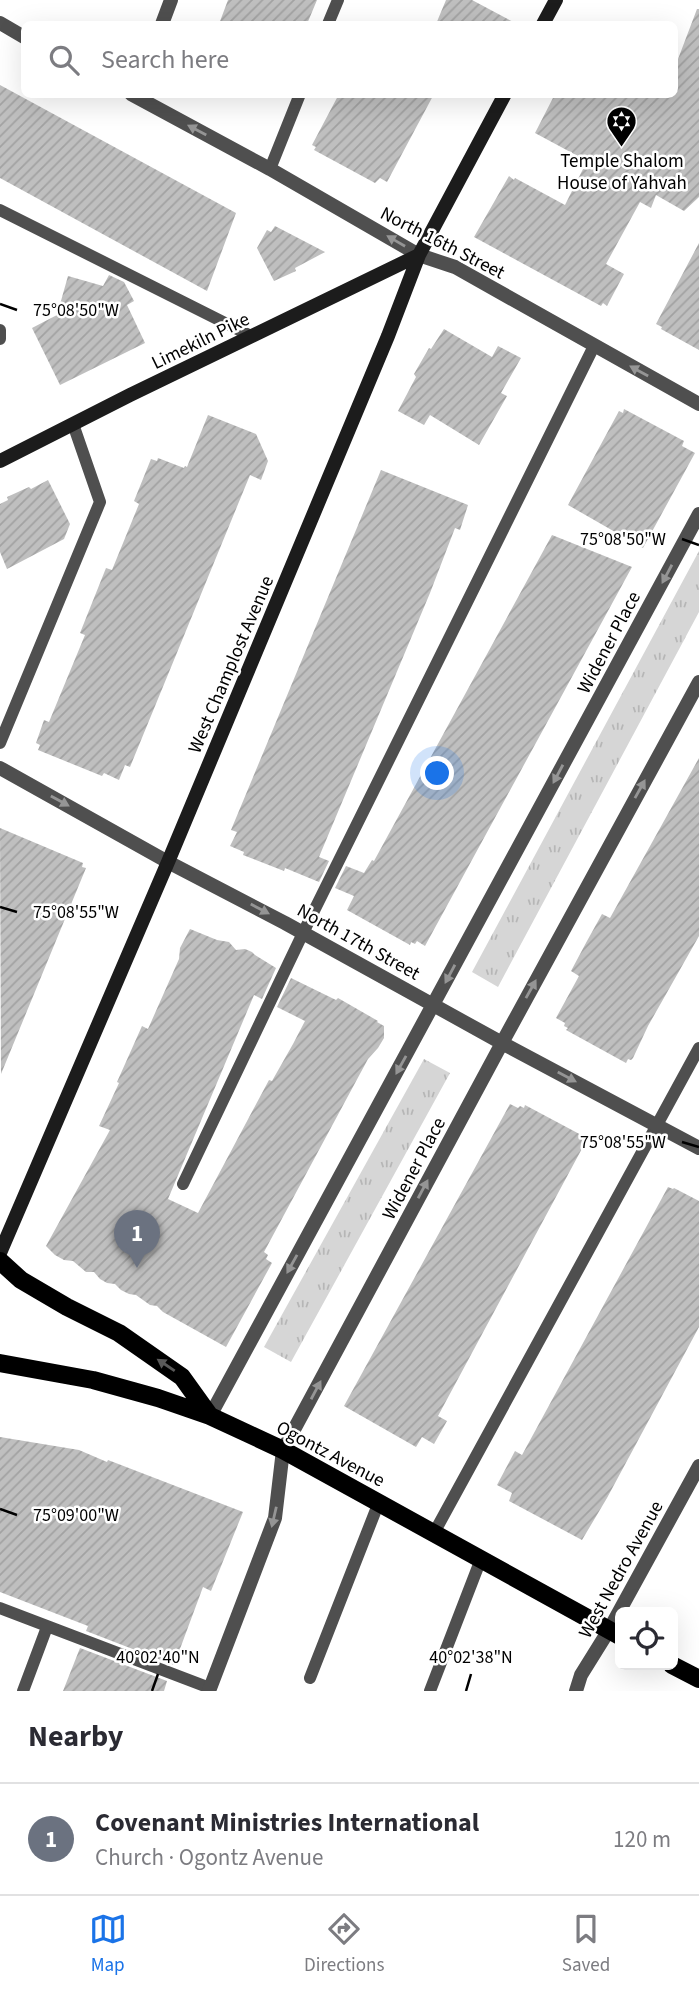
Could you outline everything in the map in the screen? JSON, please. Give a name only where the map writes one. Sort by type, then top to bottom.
[{"type":"main road","points":[[0,1261],[22,1280],[67,1307],[119,1333],[182,1377],[210,1416]]},
{"type":"main road","name":"Ogontz Avenue","points":[[0,1363],[93,1380],[210,1416],[283,1450],[614,1633]]},
{"type":"main road","points":[[678,1668],[699,1679]]},
{"type":"street","points":[[163,21],[171,0]]},
{"type":"street","points":[[545,21],[556,0]]},
{"type":"street","points":[[0,23],[21,35]]},
{"type":"street","name":"North 16th Street","points":[[140,98],[419,255],[455,267],[699,404]]},
{"type":"street","name":"West Champlost Avenue","points":[[0,1253],[168,862],[419,255],[503,98]]},
{"type":"street","name":"Limekiln Pike","points":[[0,461],[419,255]]},
{"type":"street","name":"Widener Place","points":[[210,1416],[699,514]]},
{"type":"street","name":"Widener Place","points":[[209,1690],[275,1518],[283,1450],[699,681]]},
{"type":"street","name":"North 17th Street","points":[[0,768],[168,862],[699,1148]]},
{"type":"street","name":"West Nedro Avenue","points":[[576,1691],[581,1675],[614,1633],[699,1466]]},
{"type":"lane","points":[[329,21],[338,0]]},
{"type":"lane","points":[[270,169],[298,98]]},
{"type":"lane","points":[[0,210],[251,336]]},
{"type":"lane","points":[[0,330],[0,339]]},
{"type":"lane","points":[[183,1184],[303,933],[594,346]]},
{"type":"lane","points":[[0,743],[100,502],[73,425]]},
{"type":"lane","points":[[434,1533],[699,1048]]},
{"type":"lane","points":[[310,1678],[379,1502]]},
{"type":"lane","points":[[429,1691],[481,1559]]},
{"type":"lane","points":[[0,1608],[209,1690]]},
{"type":"lane","points":[[23,1691],[47,1627]]},
{"type":"green space","points":[[699,551],[699,612],[498,987],[472,972]]},
{"type":"green space","points":[[424,1059],[450,1073],[291,1362],[264,1347]]},
{"type":"building","points":[[228,0],[317,0],[308,21],[220,21]]},
{"type":"building","points":[[446,0],[472,0],[511,21],[437,21]]},
{"type":"building","points":[[699,9],[699,197],[684,211],[656,195],[651,208],[640,202],[606,264],[624,274],[607,306],[603,303],[601,306],[474,237],[509,176],[565,205],[587,161],[535,133],[553,98],[678,98],[678,59]]},
{"type":"building","points":[[0,85],[236,213],[207,291],[0,178]]},
{"type":"building","points":[[337,98],[432,98],[387,182],[380,178],[375,183],[314,150],[316,147],[312,145]]},
{"type":"building","points":[[275,226],[325,252],[295,268],[296,271],[274,281],[257,248],[267,230],[271,232]]},
{"type":"building","points":[[699,243],[699,350],[656,324]]},
{"type":"building","points":[[109,275],[124,282],[134,301],[127,305],[145,343],[60,385],[32,328],[57,315],[68,276],[103,286]]},
{"type":"building","points":[[444,329],[492,357],[498,346],[521,358],[501,393],[507,396],[479,445],[430,415],[424,425],[398,411],[416,377],[414,374]]},
{"type":"building","points":[[624,409],[684,441],[682,446],[695,453],[643,548],[568,505],[619,411],[623,413]]},
{"type":"building","points":[[208,415],[256,434],[268,461],[261,480],[250,475],[130,767],[125,765],[119,780],[104,773],[102,776],[38,750],[40,745],[36,743],[44,720],[49,722],[85,635],[80,633],[106,568],[112,570],[139,504],[134,501],[151,459],[157,461],[158,458],[187,467]]},
{"type":"building","points":[[381,470],[468,505],[460,530],[455,528],[319,857],[329,861],[319,882],[243,855],[244,852],[230,846],[237,832],[231,830]]},
{"type":"building","points":[[48,480],[70,524],[64,539],[7,569],[0,552],[0,504],[8,500],[7,497]]},
{"type":"building","points":[[552,535],[632,567],[425,946],[417,941],[415,944],[411,942],[410,945],[347,910],[354,896],[335,888],[346,866],[364,873],[372,860],[374,861]]},
{"type":"building","points":[[699,758],[699,936],[633,1058],[626,1063],[566,1030],[568,1028],[564,1026],[565,1023],[556,1018],[579,976],[571,971],[587,941],[602,914],[610,918]]},
{"type":"building","points":[[0,828],[83,863],[82,867],[86,868],[1,1074]]},
{"type":"building","points":[[190,929],[229,942],[236,950],[245,949],[252,952],[276,968],[262,999],[254,995],[168,1199],[198,1213],[269,1080],[272,1081],[293,1044],[305,1021],[277,1007],[291,978],[336,1000],[338,998],[384,1026],[384,1038],[368,1059],[264,1252],[268,1255],[266,1259],[272,1263],[226,1347],[157,1306],[121,1290],[115,1284],[107,1283],[94,1272],[86,1272],[73,1261],[55,1255],[46,1246],[110,1130],[99,1126],[142,1026],[148,1029]]},
{"type":"building","points":[[510,1104],[518,1108],[524,1108],[525,1105],[585,1137],[582,1141],[585,1143],[438,1416],[447,1421],[434,1444],[422,1437],[416,1447],[344,1406]]},
{"type":"building","points":[[668,1187],[699,1201],[699,1327],[582,1540],[509,1501],[512,1493],[497,1485],[515,1451],[522,1455]]},
{"type":"building","points":[[0,1437],[79,1450],[243,1512],[211,1591],[203,1587],[174,1665],[86,1631],[88,1626],[0,1592]]},
{"type":"building","points":[[80,1648],[167,1681],[164,1691],[63,1691]]},
{"type":"place","name":"Temple Shalom House of Yahvah","points":[[622,148]]},
{"type":"place","name":"Covenant Ministries International","points":[[137,1268]]}]
